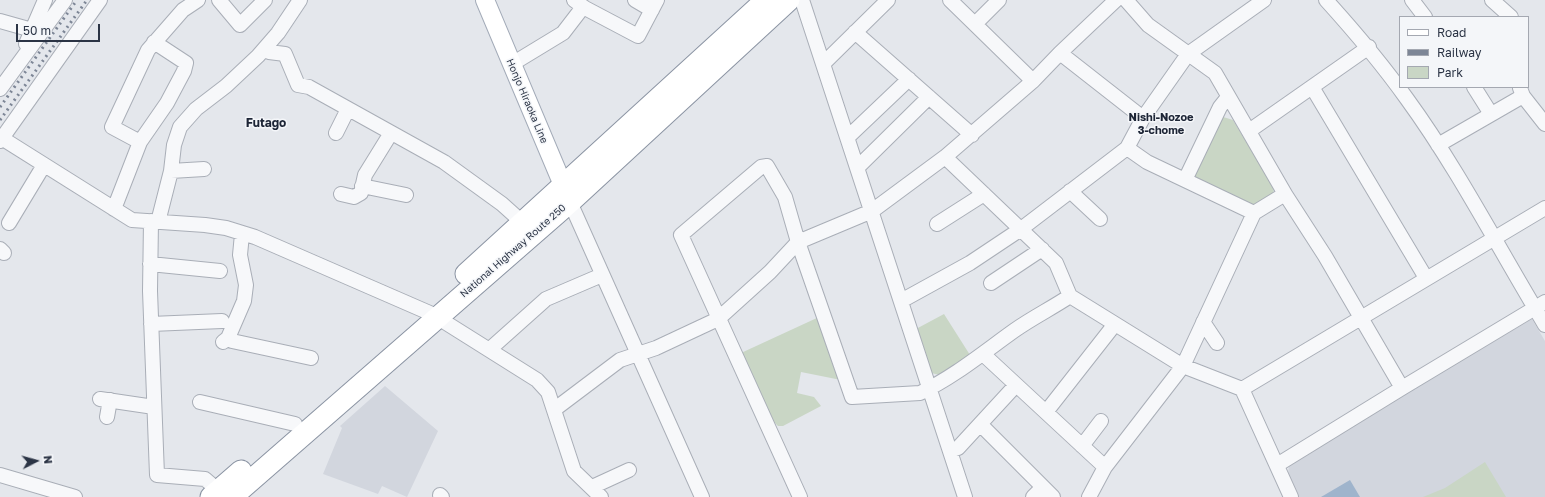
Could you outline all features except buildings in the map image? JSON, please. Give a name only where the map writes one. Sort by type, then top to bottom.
[{"type":"highway","name":"National Highway Route 250","points":[[221,495],[295,424],[431,314],[522,222],[566,193],[766,0]]},
{"type":"highway","name":"National Highway Route 250","points":[[221,495],[431,314],[566,193],[789,0]]},
{"type":"main road","name":"Honjo Hiraoka Line","points":[[485,0],[566,193]]},
{"type":"street","points":[[19,62],[45,0]]},
{"type":"street","points":[[0,89],[65,0]]},
{"type":"street","points":[[100,0],[1,139],[132,220],[205,225],[226,228],[255,237],[431,314],[490,349],[537,380],[548,392],[555,409],[574,471],[596,492],[629,470]]},
{"type":"street","points":[[140,142],[112,127],[148,50],[184,10],[198,0]]},
{"type":"street","points":[[219,0],[240,25],[265,0]]},
{"type":"street","points":[[221,495],[205,479],[157,475],[150,264],[154,221],[171,171],[174,145],[180,126],[196,109],[231,82],[264,49],[278,33],[300,0]]},
{"type":"street","points":[[512,64],[563,33],[579,3],[638,36],[655,5],[635,0]]},
{"type":"street","points":[[802,0],[824,63],[965,497]]},
{"type":"street","points":[[824,63],[888,0]]},
{"type":"street","points":[[950,0],[1033,81]]},
{"type":"street","points":[[975,24],[1000,0]]},
{"type":"street","points":[[555,409],[620,360],[690,334],[718,319],[770,272],[798,242],[872,211],[972,135],[1033,81],[1116,0]]},
{"type":"street","points":[[1126,0],[1148,25],[1215,73],[1285,194],[1325,256],[1402,388]]},
{"type":"street","points":[[901,301],[970,263],[1021,229],[1127,148],[1144,118],[1188,54],[1264,0]]},
{"type":"street","points":[[1326,0],[1369,47],[1399,87]]},
{"type":"street","points":[[1412,0],[1424,16]]},
{"type":"street","points":[[1492,0],[1510,16]]},
{"type":"street","points":[[0,21],[32,30]]},
{"type":"street","points":[[855,32],[972,135]]},
{"type":"street","points":[[114,209],[140,142],[167,103],[184,71],[186,63],[154,42]]},
{"type":"street","points":[[1249,131],[1369,47]]},
{"type":"street","points":[[264,49],[268,52],[285,54],[296,90],[309,87],[391,134],[444,162],[502,204],[522,222]]},
{"type":"street","points":[[1060,53],[1144,118]]},
{"type":"street","points":[[848,137],[909,79]]},
{"type":"street","points":[[1312,87],[1426,278]]},
{"type":"street","points":[[1400,88],[1438,145],[1493,238],[1540,305],[1545,325]]},
{"type":"street","points":[[1475,88],[1491,114]]},
{"type":"street","points":[[1438,145],[1491,114],[1521,91],[1545,122]]},
{"type":"street","points":[[858,167],[929,97]]},
{"type":"street","points":[[1185,180],[1220,107],[1228,97]]},
{"type":"street","points":[[336,132],[348,109]]},
{"type":"street","points":[[341,194],[354,197],[361,193],[365,175],[391,134]]},
{"type":"street","points":[[1127,148],[1147,162],[1254,213]]},
{"type":"street","points":[[945,157],[1056,263],[1070,296],[1183,366],[1242,389],[1291,497]]},
{"type":"street","points":[[9,223],[44,165]]},
{"type":"street","points":[[800,497],[681,235],[761,167],[767,166],[786,196],[798,242],[852,398],[920,393],[983,354],[1016,330],[1070,296]]},
{"type":"street","points":[[171,171],[204,169]]},
{"type":"street","points":[[362,186],[406,196]]},
{"type":"street","points":[[1070,192],[1100,219]]},
{"type":"street","points":[[566,193],[702,497]]},
{"type":"street","points":[[937,224],[984,194]]},
{"type":"street","points":[[1089,497],[1105,468],[1183,366],[1254,213],[1285,194]]},
{"type":"street","points":[[1242,389],[1545,208]]},
{"type":"street","points":[[242,234],[240,255],[246,285],[244,302],[226,340],[311,358]]},
{"type":"street","points":[[991,283],[1042,249]]},
{"type":"street","points":[[150,264],[220,271]]},
{"type":"street","points":[[490,349],[546,299],[602,275]]},
{"type":"street","points":[[1277,465],[1540,305]]},
{"type":"street","points":[[151,324],[222,321]]},
{"type":"street","points":[[1203,322],[1216,335]]},
{"type":"street","points":[[1046,412],[1115,324]]},
{"type":"street","points":[[983,354],[1105,468]]},
{"type":"street","points":[[950,451],[958,448],[1016,384]]},
{"type":"street","points":[[107,417],[105,400],[154,407]]},
{"type":"street","points":[[200,402],[295,424]]},
{"type":"street","points":[[1082,446],[1101,421]]},
{"type":"street","points":[[980,424],[1053,497]]},
{"type":"street","points":[[0,474],[75,497]]},
{"type":"street","points":[[1032,497],[1043,487]]},
{"type":"shaded area","points":[[1532,319],[1545,341],[1545,497],[1297,497],[1288,475],[1289,462]]},
{"type":"shaded area","points":[[385,386],[438,431],[407,497],[382,486],[378,494],[323,474],[342,428],[340,426]]},
{"type":"green space","points":[[1220,116],[1233,120],[1274,188],[1273,196],[1257,206],[1248,205],[1195,179],[1195,169]]},
{"type":"green space","points":[[944,314],[970,355],[940,375],[931,373],[916,329]]},
{"type":"green space","points":[[819,317],[841,380],[801,372],[797,393],[814,397],[821,406],[783,426],[778,426],[773,421],[741,353]]},
{"type":"green space","points":[[1485,462],[1506,497],[1423,497],[1445,488]]},
{"type":"water","points":[[1350,480],[1360,497],[1321,497]]},
{"type":"railway","points":[[0,107],[77,0]]},
{"type":"railway","points":[[0,120],[87,0]]},
{"type":"district","name":"Futago","points":[[266,123]]},
{"type":"district","name":"Nishi-Nozoe 3-chome","points":[[1161,124]]}]
